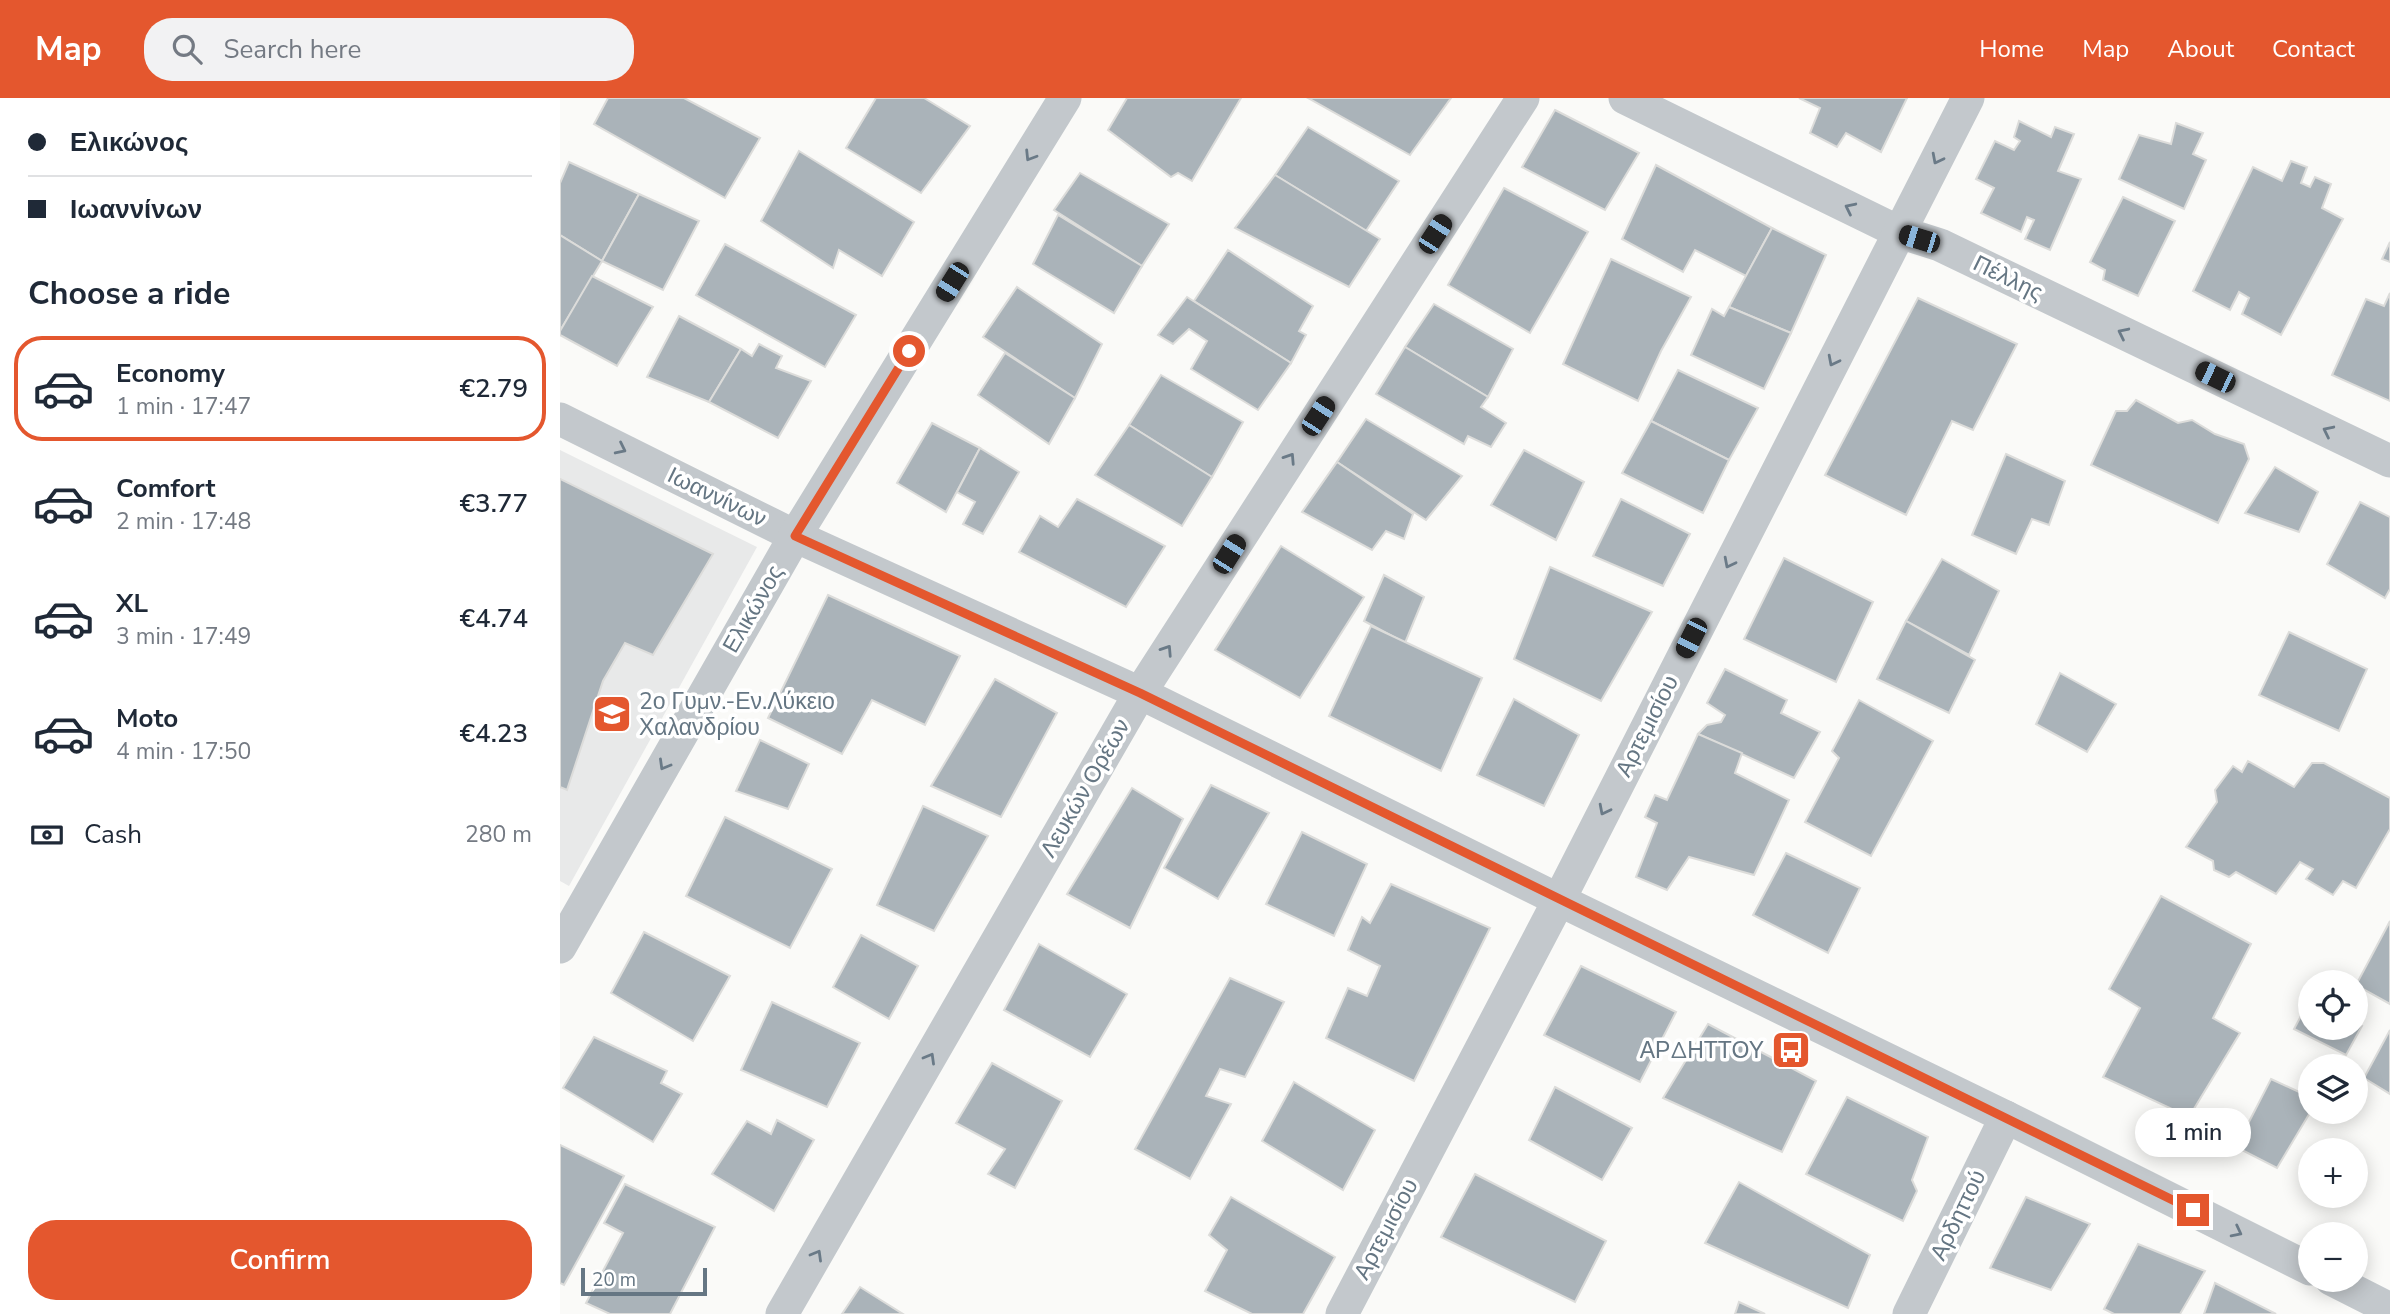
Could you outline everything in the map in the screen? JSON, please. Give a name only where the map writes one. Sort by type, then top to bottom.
[{"type":"street","name":"Ελικώνος","points":[[565,927],[795,536],[1065,98]]},
{"type":"street","name":"Λευκών Ορέων","points":[[782,1314],[1140,693],[1523,98]]},
{"type":"street","name":"Πέλλης","points":[[1625,98],[1899,232],[1940,245],[2390,461]]},
{"type":"street","name":"Αρτεμισίου","points":[[1342,1314],[1559,900],[1968,98]]},
{"type":"street","name":"Ιωαννίνων","points":[[560,419],[795,536],[1140,693],[2298,1263]]},
{"type":"street","name":"Αρδηττού","points":[[1909,1314],[2006,1117]]},
{"type":"street","points":[[2357,1292],[2390,1309]]},
{"type":"shaded area","name":"2ο Γυμν.-Εν.Λύκειο Χαλανδρίου","points":[[560,450],[757,547],[569,886],[560,881]]},
{"type":"building","points":[[608,98],[684,98],[760,138],[725,198],[594,124]]},
{"type":"building","points":[[876,98],[924,98],[970,126],[921,193],[846,148]]},
{"type":"building","points":[[1127,98],[1241,98],[1192,181],[1178,173],[1171,177],[1108,130]]},
{"type":"building","points":[[1308,98],[1451,98],[1410,155]]},
{"type":"building","points":[[1799,98],[1907,98],[1881,152],[1846,133],[1837,147],[1810,133],[1820,108]]},
{"type":"building","points":[[1555,110],[1639,153],[1605,210],[1522,167]]},
{"type":"building","points":[[2019,121],[2051,137],[2055,127],[2074,134],[2058,171],[2081,179],[2050,250],[2025,239],[2034,220],[2027,217],[2021,232],[1981,213],[1994,188],[1976,179],[1995,141],[2014,150],[2020,141],[2014,137]]},
{"type":"building","points":[[2176,123],[2203,133],[2193,154],[2206,160],[2184,209],[2119,179],[2139,135],[2171,144]]},
{"type":"building","points":[[1308,127],[1399,181],[1366,231],[1275,175]]},
{"type":"building","points":[[799,151],[914,222],[882,276],[839,250],[833,268],[761,221]]},
{"type":"building","points":[[2291,161],[2307,167],[2301,183],[2310,187],[2315,177],[2331,184],[2322,208],[2343,219],[2281,335],[2242,314],[2249,298],[2239,292],[2230,310],[2193,291],[2253,167],[2282,181]]},
{"type":"building","points":[[569,162],[639,194],[602,261],[560,235],[560,183]]},
{"type":"building","points":[[1656,165],[1772,228],[1746,276],[1695,250],[1683,272],[1622,239]]},
{"type":"building","points":[[1080,173],[1169,224],[1142,266],[1054,210]]},
{"type":"building","points":[[1275,175],[1380,239],[1349,287],[1235,228]]},
{"type":"building","points":[[1504,188],[1588,232],[1530,333],[1448,285]]},
{"type":"building","points":[[639,194],[699,221],[663,290],[602,261]]},
{"type":"building","points":[[2123,197],[2175,221],[2138,296],[2103,280],[2105,270],[2090,262]]},
{"type":"building","points":[[1058,215],[1142,266],[1114,313],[1033,264]]},
{"type":"building","points":[[1772,228],[1826,255],[1791,333],[1729,307]]},
{"type":"building","points":[[560,235],[602,261],[560,331]]},
{"type":"building","points":[[2390,242],[2390,262],[2382,259]]},
{"type":"building","points":[[725,244],[856,315],[825,367],[696,295]]},
{"type":"building","points":[[1228,250],[1313,306],[1299,331],[1306,335],[1291,363],[1194,301]]},
{"type":"building","points":[[1611,259],[1691,297],[1661,351],[1638,401],[1563,364]]},
{"type":"building","points":[[592,276],[653,307],[617,366],[560,335]]},
{"type":"building","points":[[1017,287],[1102,344],[1075,398],[983,337]]},
{"type":"building","points":[[2390,293],[2390,401],[2332,375],[2366,299],[2384,306]]},
{"type":"building","points":[[1187,297],[1291,363],[1258,410],[1191,369],[1207,341],[1189,329],[1173,344],[1158,335]]},
{"type":"building","points":[[1918,298],[2017,344],[1973,430],[1952,421],[1906,515],[1825,475]]},
{"type":"building","points":[[1434,304],[1513,349],[1488,397],[1405,347]]},
{"type":"building","points":[[1729,307],[1791,333],[1764,389],[1691,355],[1712,309],[1724,316]]},
{"type":"building","points":[[679,316],[741,349],[709,402],[647,377]]},
{"type":"building","points":[[759,344],[782,356],[776,368],[811,381],[778,438],[709,402],[741,349],[752,356]]},
{"type":"building","points":[[1405,347],[1488,397],[1481,407],[1506,423],[1491,447],[1468,436],[1464,444],[1376,394]]},
{"type":"building","points":[[1005,353],[1075,398],[1049,444],[978,395]]},
{"type":"building","points":[[1678,370],[1758,408],[1729,460],[1651,421]]},
{"type":"building","points":[[1161,375],[1243,422],[1212,477],[1129,425]]},
{"type":"building","points":[[2136,400],[2178,423],[2192,420],[2215,434],[2244,444],[2249,459],[2218,523],[2091,465],[2116,411],[2127,411]]},
{"type":"building","points":[[1366,419],[1462,476],[1426,520],[1337,462]]},
{"type":"building","points":[[1651,421],[1729,460],[1703,513],[1622,473]]},
{"type":"building","points":[[932,423],[980,448],[946,512],[897,483]]},
{"type":"building","points":[[1129,425],[1212,477],[1182,526],[1095,475]]},
{"type":"building","points":[[980,448],[1019,472],[983,534],[963,524],[975,502],[957,492]]},
{"type":"building","points":[[1524,450],[1584,482],[1556,540],[1491,505]]},
{"type":"building","points":[[2006,454],[2065,481],[2049,525],[2032,519],[2016,554],[1972,535]]},
{"type":"building","points":[[1337,462],[1413,514],[1404,539],[1386,531],[1372,550],[1302,512]]},
{"type":"building","points":[[2275,467],[2318,492],[2299,532],[2245,513]]},
{"type":"building","points":[[560,479],[713,554],[653,655],[625,643],[603,681],[567,790],[560,787]]},
{"type":"building","points":[[1077,499],[1165,546],[1126,607],[1019,552],[1040,516],[1058,527]]},
{"type":"building","points":[[1621,499],[1690,534],[1663,586],[1593,556]]},
{"type":"building","points":[[2360,502],[2390,517],[2390,589],[2385,598],[2327,564]]},
{"type":"building","points":[[1281,546],[1364,597],[1300,698],[1215,650]]},
{"type":"building","points":[[1784,558],[1873,602],[1836,682],[1744,639]]},
{"type":"building","points":[[1942,559],[1999,591],[1969,655],[1906,621]]},
{"type":"building","points":[[1550,567],[1652,612],[1601,701],[1514,659]]},
{"type":"building","points":[[1384,575],[1424,597],[1405,643],[1364,621]]},
{"type":"building","points":[[828,595],[960,656],[925,725],[872,700],[842,754],[768,718]]},
{"type":"building","points":[[1906,621],[1975,660],[1949,713],[1877,679]]},
{"type":"building","points":[[1371,626],[1482,678],[1441,771],[1329,716]]},
{"type":"building","points":[[2289,632],[2367,669],[2339,731],[2259,695]]},
{"type":"building","points":[[1725,669],[1787,700],[1781,713],[1820,732],[1794,778],[1698,734],[1707,725],[1721,722],[1725,715],[1707,703]]},
{"type":"building","points":[[2060,673],[2116,704],[2087,752],[2036,724]]},
{"type":"building","points":[[995,679],[1057,713],[1001,817],[931,786]]},
{"type":"building","points":[[1514,699],[1579,735],[1544,806],[1477,775]]},
{"type":"building","points":[[1859,700],[1933,741],[1871,856],[1805,822],[1839,758],[1832,751]]},
{"type":"building","points":[[1698,734],[1742,753],[1735,773],[1789,800],[1754,875],[1689,857],[1667,890],[1636,877],[1657,823],[1645,817],[1655,795],[1667,800]]},
{"type":"building","points":[[760,740],[809,764],[788,809],[736,791]]},
{"type":"building","points":[[2248,761],[2294,787],[2312,763],[2324,763],[2390,798],[2390,829],[2356,888],[2343,881],[2333,895],[2306,879],[2313,869],[2300,862],[2276,894],[2236,872],[2229,877],[2214,870],[2213,861],[2186,847],[2217,802],[2215,790],[2233,766],[2242,772]]},
{"type":"building","points":[[1211,785],[1269,813],[1218,899],[1164,868]]},
{"type":"building","points":[[1132,788],[1183,819],[1130,928],[1067,894]]},
{"type":"building","points":[[923,806],[988,836],[934,931],[877,905]]},
{"type":"building","points":[[725,817],[832,869],[790,948],[686,896]]},
{"type":"building","points":[[1302,832],[1367,864],[1334,936],[1266,904]]},
{"type":"building","points":[[1786,853],[1860,888],[1828,953],[1753,915]]},
{"type":"building","points":[[1391,884],[1490,928],[1414,1081],[1326,1038],[1348,988],[1367,996],[1380,966],[1348,950],[1362,917],[1370,923]]},
{"type":"building","points":[[2161,896],[2251,944],[2213,1018],[2240,1033],[2189,1117],[2103,1077],[2140,1008],[2109,989]]},
{"type":"building","points":[[2390,921],[2390,1004],[2368,992],[2368,970],[2364,970]]},
{"type":"building","points":[[644,932],[730,976],[693,1041],[611,993]]},
{"type":"building","points":[[861,935],[918,966],[889,1019],[833,987]]},
{"type":"building","points":[[1039,944],[1127,994],[1090,1057],[1004,1010]]},
{"type":"building","points":[[1581,966],[1676,1012],[1640,1082],[1544,1035]]},
{"type":"building","points":[[1230,978],[1284,1002],[1245,1077],[1220,1069],[1206,1096],[1231,1104],[1190,1179],[1135,1149]]},
{"type":"building","points":[[772,1002],[860,1043],[827,1107],[741,1070]]},
{"type":"building","points":[[1708,1024],[1816,1081],[1782,1152],[1663,1098]]},
{"type":"building","points":[[2390,1030],[2390,1094],[2368,1080],[2368,1071]]},
{"type":"building","points":[[594,1037],[667,1071],[661,1083],[682,1094],[653,1142],[563,1088]]},
{"type":"building","points":[[2316,1040],[2354,1040],[2344,1054]]},
{"type":"building","points":[[992,1063],[1062,1101],[1015,1188],[988,1174],[1005,1149],[956,1123]]},
{"type":"building","points":[[2271,1079],[2298,1091],[2298,1124],[2303,1124],[2277,1168],[2236,1147]]},
{"type":"building","points":[[1294,1082],[1375,1130],[1343,1190],[1262,1141]]},
{"type":"building","points":[[1555,1087],[1632,1128],[1602,1180],[1529,1140]]},
{"type":"building","points":[[1847,1097],[1928,1137],[1912,1180],[1917,1191],[1903,1221],[1806,1174]]},
{"type":"building","points":[[777,1120],[814,1140],[774,1211],[712,1174],[747,1121],[771,1134]]},
{"type":"building","points":[[560,1145],[624,1176],[564,1285],[560,1283]]},
{"type":"building","points":[[1475,1174],[1606,1241],[1575,1302],[1441,1237]]},
{"type":"building","points":[[1739,1182],[1870,1255],[1848,1308],[1705,1243]]},
{"type":"building","points":[[625,1184],[715,1227],[670,1314],[610,1314],[586,1303],[623,1233],[604,1223]]},
{"type":"building","points":[[1231,1197],[1335,1257],[1303,1314],[1252,1314],[1205,1291],[1227,1250],[1209,1235]]},
{"type":"building","points":[[2026,1197],[2090,1224],[2051,1290],[1990,1268]]},
{"type":"building","points":[[2138,1244],[2205,1271],[2180,1314],[2114,1314],[2104,1309]]},
{"type":"building","points":[[2215,1283],[2276,1314],[2204,1314]]},
{"type":"building","points":[[860,1287],[903,1314],[842,1314]]},
{"type":"building","points":[[1739,1302],[1765,1314],[1735,1314]]},
{"type":"place","name":"2ο Γυμν.-Εν.Λύκειο Χαλανδρίου","points":[[612,714]]},
{"type":"place","name":"ΑΡΔΗΤΤΟΥ","points":[[1791,1050]]},
{"type":"route","points":[[909,351],[795,536],[1140,693],[2193,1210]]}]
